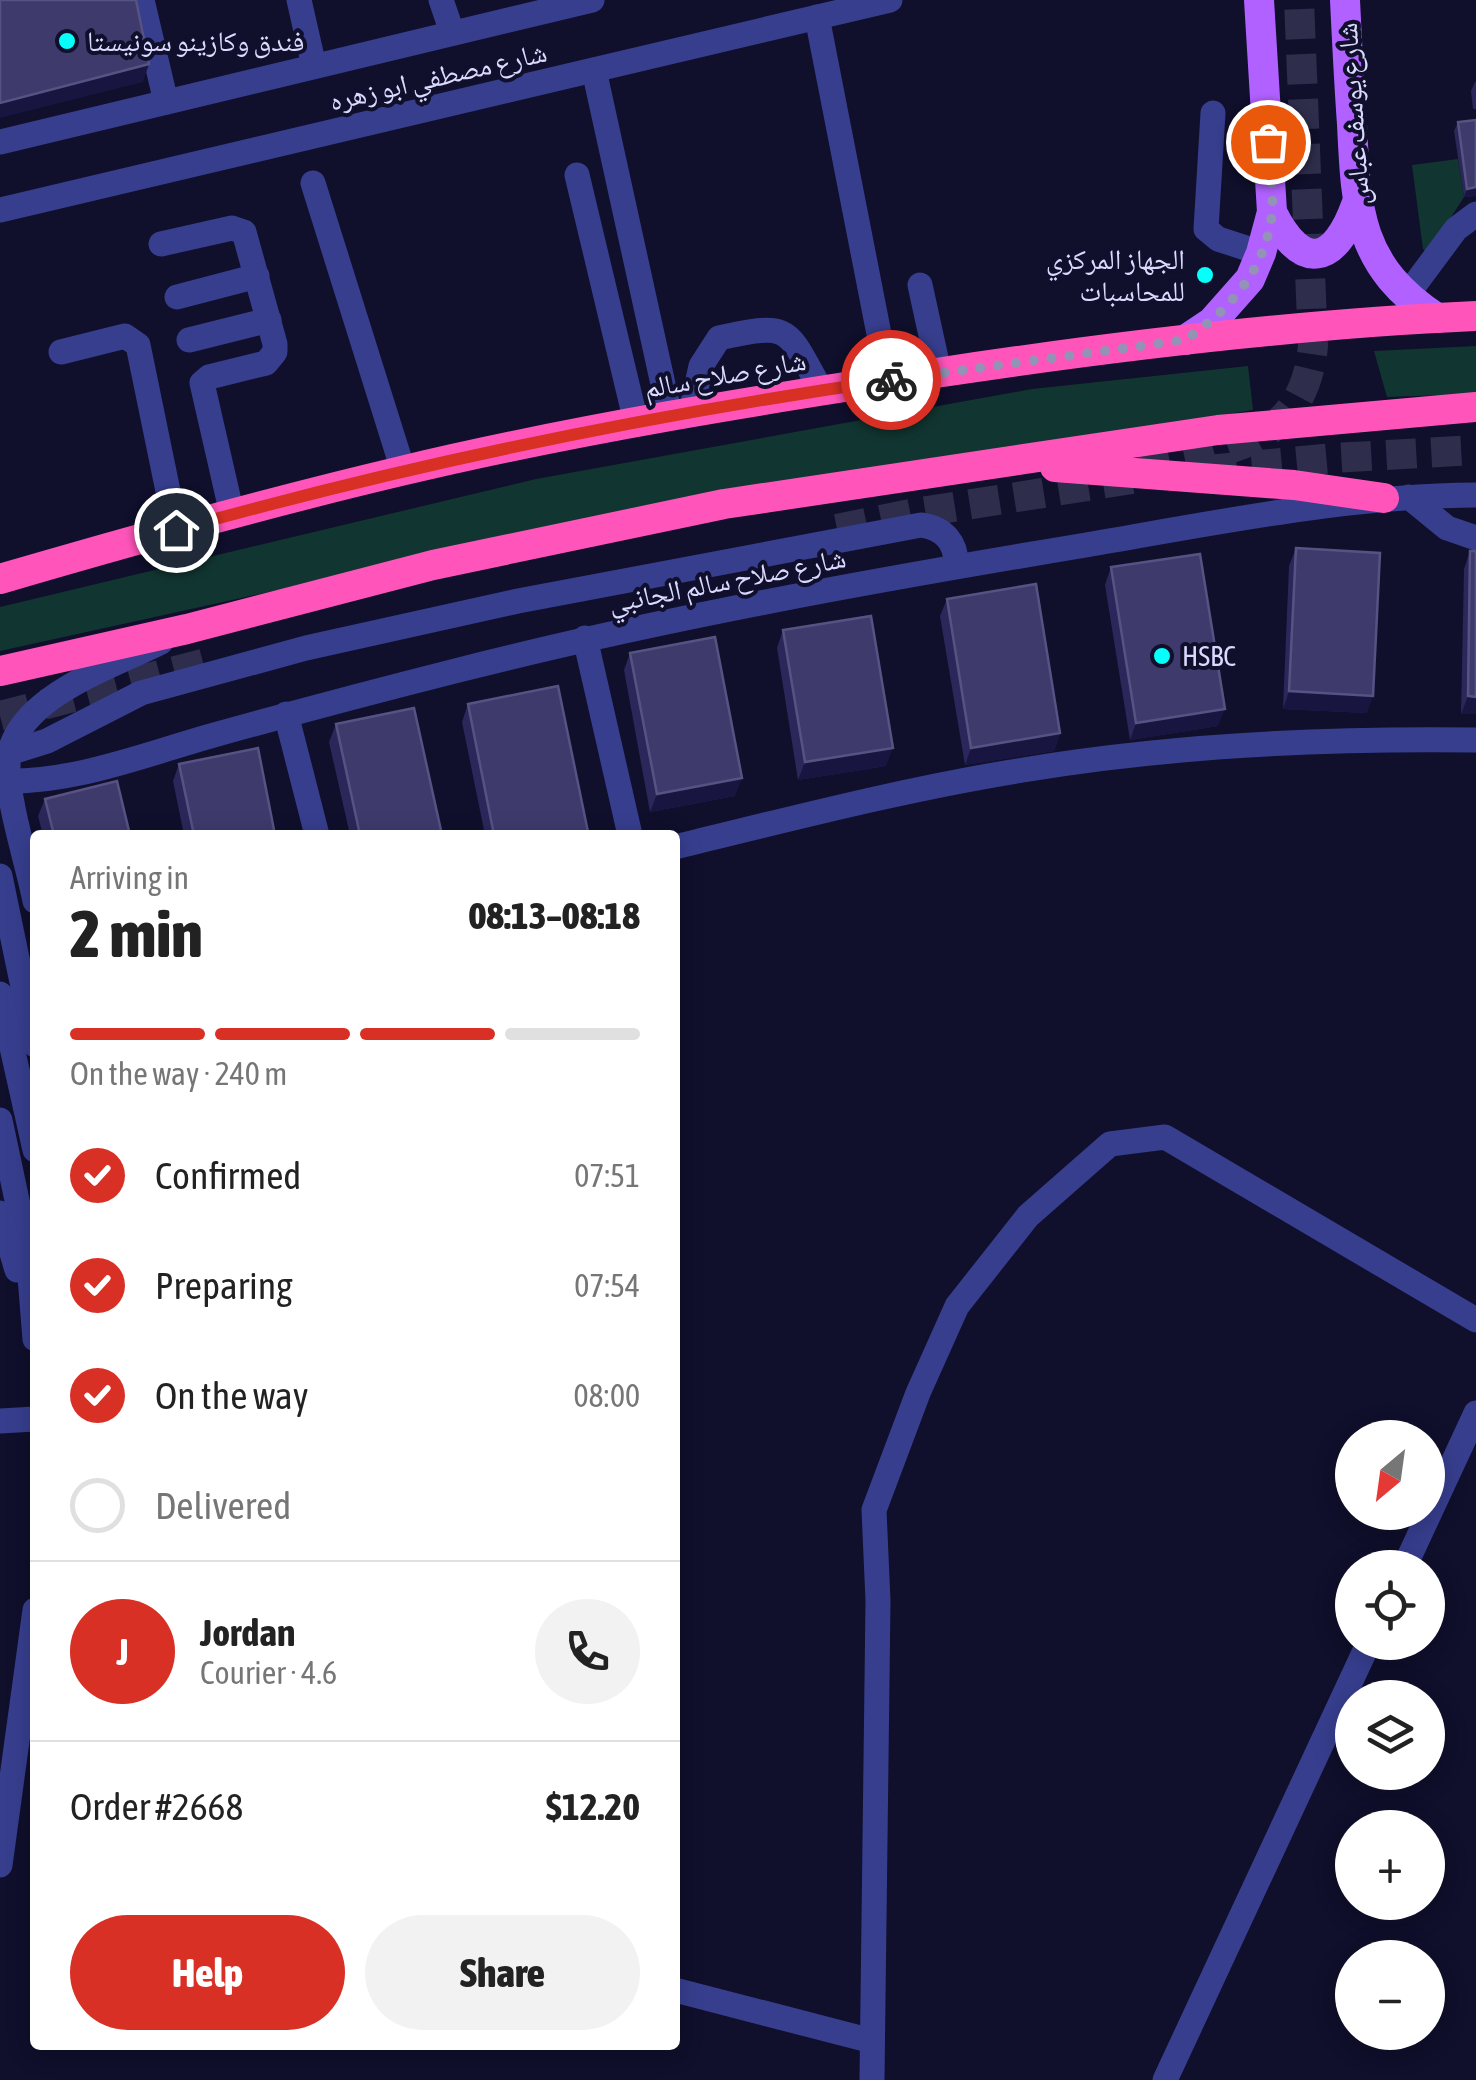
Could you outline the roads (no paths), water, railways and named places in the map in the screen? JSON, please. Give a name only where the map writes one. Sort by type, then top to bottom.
[{"type":"highway","name":"شارع صلاح سالم","points":[[4,576],[403,470],[681,414],[940,372],[1185,340],[1476,316]]},
{"type":"highway","points":[[0,672],[416,569],[634,521],[815,488],[1218,430],[1476,407]]},
{"type":"highway","points":[[997,462],[1294,484],[1396,498]]},
{"type":"main road","points":[[1185,340],[1212,322],[1250,279],[1272,212],[1259,0]]},
{"type":"main road","name":"شارع يوسف عباس","points":[[1345,0],[1356,204],[1368,241],[1382,266],[1407,295],[1438,318]]},
{"type":"main road","points":[[1272,212],[1294,246],[1306,253],[1318,253],[1341,240],[1356,204]]},
{"type":"street","points":[[142,0],[166,102]]},
{"type":"street","points":[[298,0],[314,66]]},
{"type":"street","points":[[441,0],[452,32]]},
{"type":"street","name":"شارع مصطفي ابو زهره","points":[[0,142],[592,0]]},
{"type":"street","name":"شارع مصطفي ابو زهره","points":[[0,210],[890,0]]},
{"type":"street","points":[[810,19],[833,170]]},
{"type":"street","points":[[810,19],[888,380]]},
{"type":"street","points":[[594,70],[681,414]]},
{"type":"street","points":[[1212,112],[1206,228],[1218,240],[1261,253]]},
{"type":"street","points":[[577,175],[636,422]]},
{"type":"street","points":[[313,183],[403,470]]},
{"type":"street","points":[[1407,295],[1462,223],[1476,214]]},
{"type":"street","points":[[161,244],[236,228],[246,236],[275,344],[272,358],[260,366],[209,377],[201,387],[232,514]]},
{"type":"street","points":[[177,297],[256,276]]},
{"type":"street","points":[[920,285],[940,372]]},
{"type":"street","points":[[189,340],[268,320]]},
{"type":"street","points":[[681,414],[701,366],[719,338],[767,328],[794,343],[821,390]]},
{"type":"street","points":[[61,352],[124,336],[138,345],[176,530]]},
{"type":"street","name":"شارع صلاح سالم الجانبي","points":[[5,781],[84,771],[286,714],[585,638],[956,566],[1296,510],[1396,498],[1476,495]]},
{"type":"street","points":[[1396,498],[1446,528],[1476,538]]},
{"type":"street","points":[[9,754],[47,741],[117,703],[154,689],[359,635],[518,601],[913,525],[930,526],[945,535],[954,549],[956,566]]},
{"type":"street","points":[[30,881],[5,781],[17,732],[38,706],[187,628]]},
{"type":"street","points":[[585,638],[629,830]]},
{"type":"street","points":[[286,714],[316,830]]},
{"type":"street","points":[[680,847],[912,791],[1083,760],[1257,743],[1373,738],[1476,740]]},
{"type":"street","points":[[0,876],[30,1021]]},
{"type":"street","points":[[0,994],[30,1128]]},
{"type":"street","points":[[0,1120],[14,1174],[30,1280]]},
{"type":"street","points":[[872,2080],[878,1601],[874,1510],[918,1393],[958,1306],[1028,1216],[1110,1144],[1164,1137],[1476,1320]]},
{"type":"street","points":[[0,1213],[7,1254],[30,1305]]},
{"type":"street","points":[[1412,1550],[1476,1413]]},
{"type":"street","points":[[0,1421],[30,1419]]},
{"type":"street","points":[[0,1864],[30,1646]]},
{"type":"street","points":[[1165,2080],[1361,1660]]},
{"type":"street","points":[[680,1991],[872,2040]]},
{"type":"tunnel","points":[[1141,470],[1201,457],[1254,439],[1276,425],[1293,406],[1306,380],[1313,346],[1299,0]]},
{"type":"tunnel","points":[[1207,470],[1476,450]]},
{"type":"tunnel","points":[[837,529],[1132,479]]},
{"type":"tunnel","points":[[0,716],[210,662]]},
{"type":"place","name":"فندق وكازينو سونيستا","points":[[67,41]]},
{"type":"place","name":"الجهاز المركزي للمحاسبات","points":[[1205,275]]},
{"type":"place","name":"HSBC","points":[[1162,656]]}]
